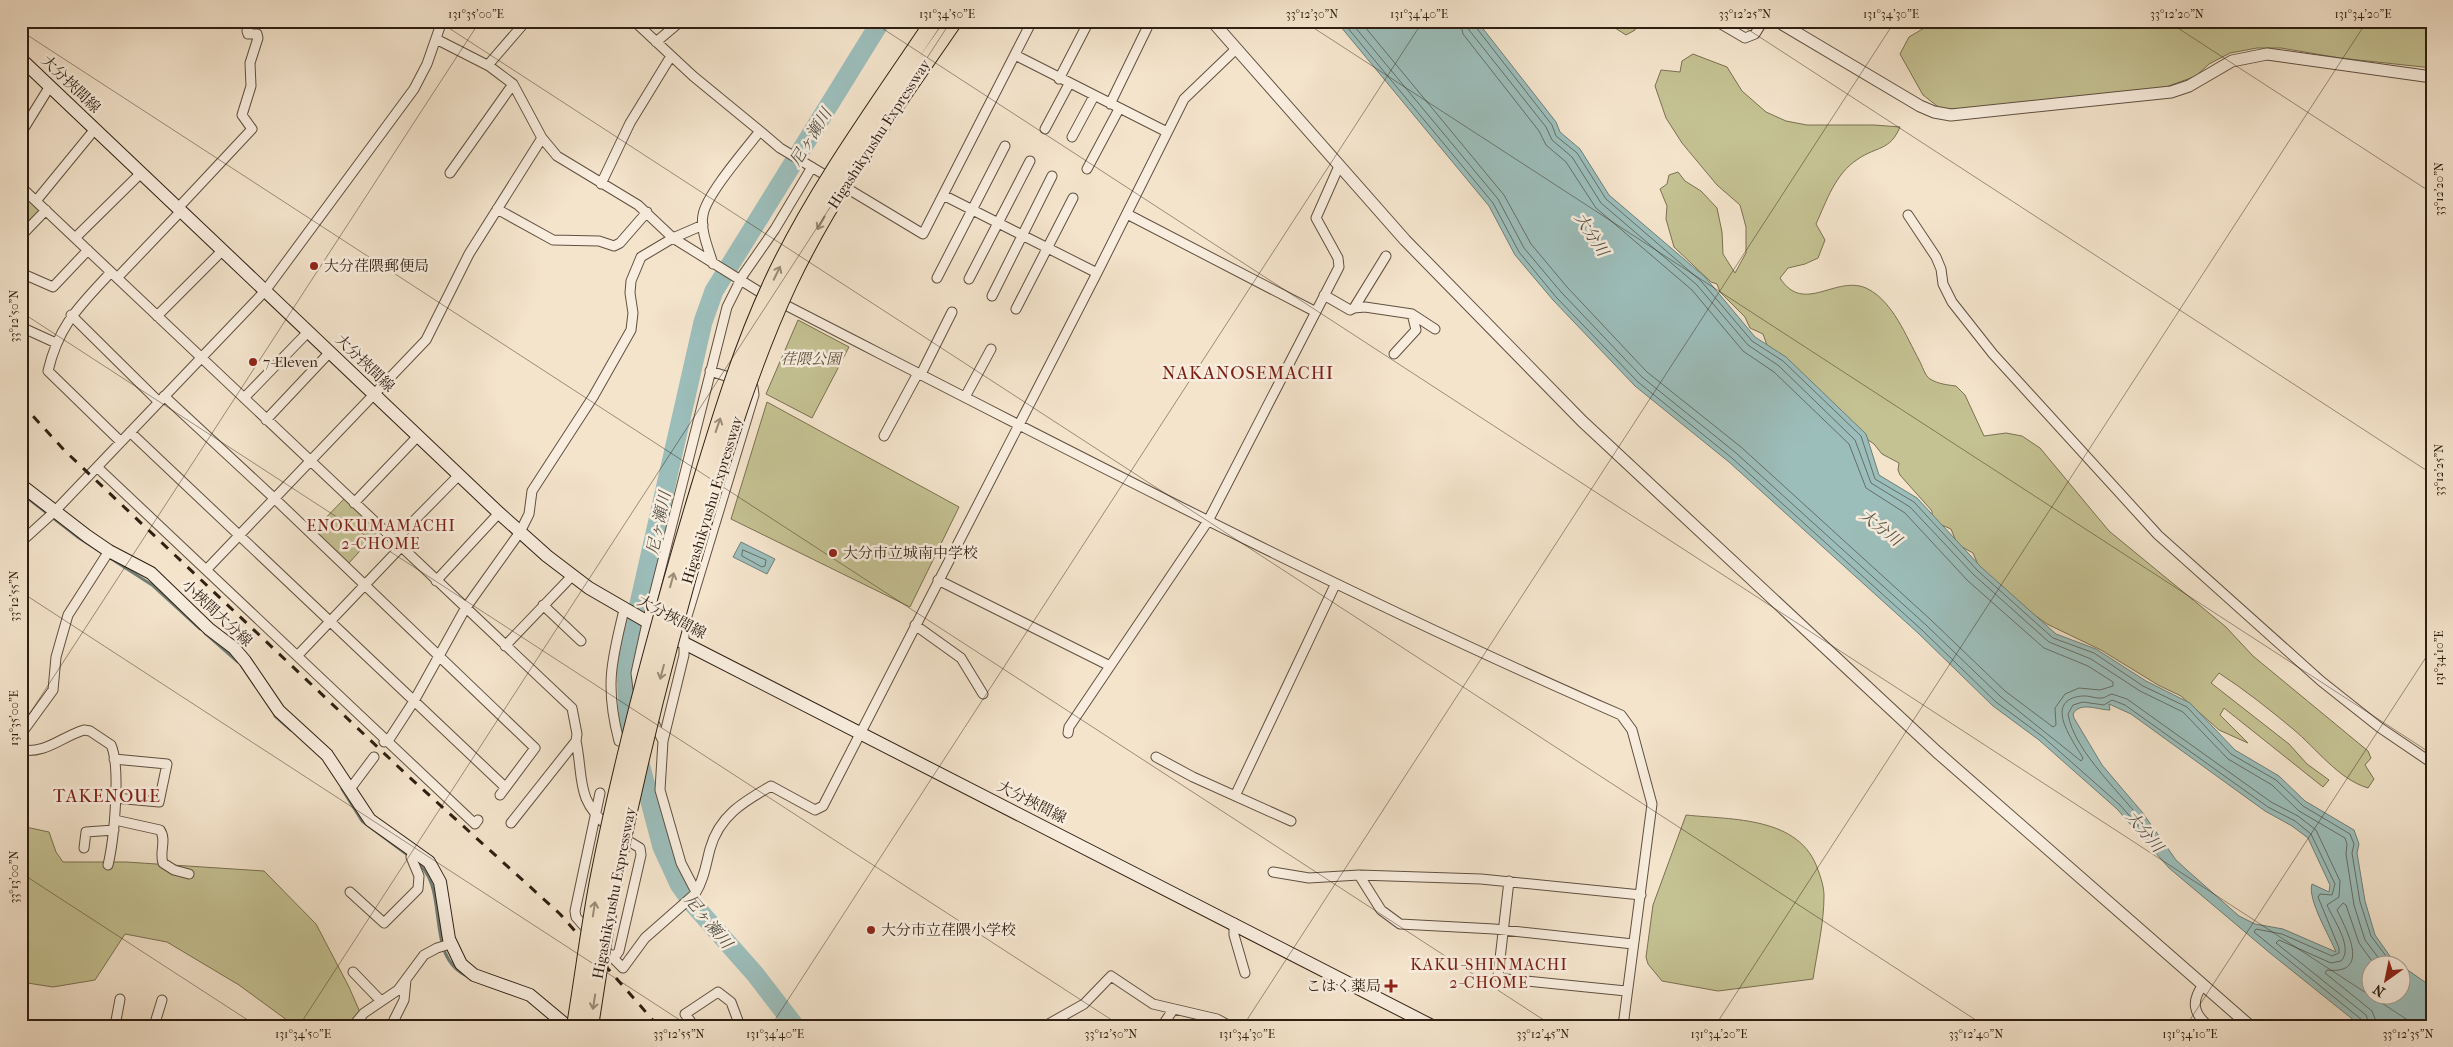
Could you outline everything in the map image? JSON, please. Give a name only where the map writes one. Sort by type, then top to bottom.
[{"type":"highway","name":"Higashikyushu Expressway","points":[[575,1026],[598,881],[648,671],[684,536],[745,344],[776,273],[794,239],[869,118],[934,21]]},
{"type":"highway","name":"Higashikyushu Expressway","points":[[590,1026],[614,879],[661,677],[726,448],[760,352],[790,280],[828,212],[882,126],[954,21]]},
{"type":"main road","name":"大分挾間線","points":[[21,59],[500,514],[572,576],[624,610],[684,643],[1432,1026]]},
{"type":"main road","name":"小挾間大分線","points":[[21,485],[54,512],[109,551],[151,573],[213,632],[234,648],[279,711],[327,755],[370,820],[429,862],[442,889],[450,944],[461,964],[468,971],[530,995],[567,1026]]},
{"type":"street","points":[[121,442],[49,374],[48,371],[56,343],[71,314],[180,210],[252,129],[242,114],[251,86],[250,63],[258,38],[257,34],[248,34],[247,31],[251,21]]},
{"type":"street","points":[[21,542],[54,512],[265,291],[414,89],[423,74],[442,21]]},
{"type":"street","points":[[488,65],[526,21]]},
{"type":"street","points":[[634,21],[671,56],[780,148],[924,234],[1032,21]]},
{"type":"street","points":[[656,42],[681,21]]},
{"type":"street","points":[[1059,78],[1089,21]]},
{"type":"street","points":[[1110,104],[1147,28],[1144,21]]},
{"type":"street","points":[[1212,21],[1339,166],[1451,288],[1633,470],[1881,702],[2250,1026]]},
{"type":"street","points":[[1716,21],[1746,38],[1755,34],[1763,21]]},
{"type":"street","points":[[1777,21],[1920,106],[1942,114],[1961,115],[2171,92],[2189,86],[2232,61],[2267,54],[2432,77]]},
{"type":"street","points":[[436,39],[488,65],[513,84],[542,138],[557,156],[647,212],[673,238],[740,280],[919,374],[1335,584],[1481,654],[1621,715],[1632,730],[1652,799],[1623,1026]]},
{"type":"street","points":[[600,793],[594,814],[575,911],[576,917],[623,968],[645,938],[696,892],[701,885],[710,847],[728,815],[739,805],[771,786],[815,810],[823,806],[1018,424],[1098,273],[1184,99],[1236,49]]},
{"type":"street","points":[[1015,55],[1167,132]]},
{"type":"street","points":[[601,184],[630,123],[671,56]]},
{"type":"street","points":[[450,173],[513,84]]},
{"type":"street","points":[[1045,129],[1069,84]]},
{"type":"street","points":[[21,133],[50,86]]},
{"type":"street","points":[[1072,137],[1094,96]]},
{"type":"street","points":[[1088,168],[1119,108]]},
{"type":"street","points":[[36,201],[96,129]]},
{"type":"street","points":[[713,264],[703,225],[703,214],[708,201],[760,132]]},
{"type":"street","points":[[207,569],[426,340],[469,254],[542,138]]},
{"type":"street","points":[[937,278],[1005,146]]},
{"type":"street","points":[[969,279],[1030,161]]},
{"type":"street","points":[[1068,734],[1069,727],[1208,521],[1316,312],[1339,263],[1316,218],[1316,214],[1339,166]]},
{"type":"street","points":[[663,741],[638,689],[636,673],[710,372],[727,307],[740,280],[775,229],[812,167]]},
{"type":"street","points":[[75,238],[141,173]]},
{"type":"street","points":[[992,296],[1052,176]]},
{"type":"street","points":[[21,187],[504,646],[572,708],[577,734],[576,741],[582,791],[594,814],[618,835],[640,848],[641,851],[619,951],[617,954],[610,956]]},
{"type":"street","points":[[943,195],[1098,273]]},
{"type":"street","points":[[1016,309],[1073,198]]},
{"type":"street","points":[[497,209],[553,240],[599,241],[614,246],[620,244],[647,212]]},
{"type":"street","points":[[21,236],[25,225],[46,210]]},
{"type":"street","points":[[1127,214],[1316,312]]},
{"type":"street","points":[[1908,215],[1936,257],[1941,269],[1943,284],[1952,302],[1993,354],[2158,535],[2195,571],[2326,686],[2379,727],[2432,762]]},
{"type":"street","points":[[386,742],[414,701],[465,609],[520,532],[529,514],[532,491],[593,397],[631,330],[633,313],[630,293],[631,281],[637,262],[641,257],[673,238],[703,225]]},
{"type":"street","points":[[21,273],[53,287],[88,250]]},
{"type":"street","points":[[157,316],[223,250]]},
{"type":"street","points":[[1354,308],[1386,256]]},
{"type":"street","points":[[1324,295],[1350,310],[1365,307],[1412,314],[1435,329]]},
{"type":"street","points":[[884,436],[952,312]]},
{"type":"street","points":[[71,314],[162,399],[274,498],[535,748],[503,791],[414,701],[130,432]]},
{"type":"street","points":[[1394,354],[1416,330],[1412,314]]},
{"type":"street","points":[[21,327],[56,343]]},
{"type":"street","points":[[244,398],[308,332]]},
{"type":"street","points":[[966,397],[991,349]]},
{"type":"street","points":[[266,420],[330,352]]},
{"type":"street","points":[[696,892],[680,863],[660,794],[663,741],[679,676],[684,643],[684,626],[754,395],[752,387],[748,382],[710,372]]},
{"type":"street","points":[[354,503],[418,436]]},
{"type":"street","points":[[97,467],[298,655],[386,742],[475,824],[478,820]]},
{"type":"street","points":[[298,655],[365,585],[398,544],[459,475]]},
{"type":"street","points":[[436,581],[500,514]]},
{"type":"street","points":[[21,734],[53,690],[56,657],[68,615],[109,551]]},
{"type":"street","points":[[504,646],[572,576]]},
{"type":"street","points":[[938,580],[1110,666]]},
{"type":"street","points":[[1235,796],[1335,584]]},
{"type":"street","points":[[543,605],[581,641]]},
{"type":"street","points":[[619,741],[609,692],[612,658],[624,610]]},
{"type":"street","points":[[915,625],[961,658],[982,694]]},
{"type":"street","points":[[21,750],[33,751],[44,749],[87,730],[111,745],[114,759],[115,798],[114,830],[108,865]]},
{"type":"street","points":[[511,823],[576,741]]},
{"type":"street","points":[[350,789],[374,757]]},
{"type":"street","points":[[1156,757],[1291,821]]},
{"type":"street","points":[[114,759],[167,764],[160,802],[115,798]]},
{"type":"street","points":[[114,820],[160,830],[163,838],[163,863],[174,870],[189,874]]},
{"type":"street","points":[[84,848],[86,832],[114,830]]},
{"type":"street","points":[[350,892],[384,923],[418,889],[419,876],[411,857],[414,850]]},
{"type":"street","points":[[1273,872],[1309,878],[1359,875],[1509,881],[1641,895]]},
{"type":"street","points":[[1359,875],[1380,910],[1400,924],[1503,930],[1633,944]]},
{"type":"street","points":[[1509,881],[1498,976],[1500,978],[1626,991]]},
{"type":"street","points":[[1234,923],[1234,935],[1245,973]]},
{"type":"street","points":[[353,1026],[364,1013],[398,990],[418,960],[437,948],[450,944]]},
{"type":"street","points":[[353,972],[381,1001]]},
{"type":"street","points":[[1045,1026],[1061,1023],[1084,1004],[1111,976],[1144,1000],[1173,1010],[1217,1019],[1230,1026]]},
{"type":"street","points":[[392,1026],[404,1000],[406,979]]},
{"type":"street","points":[[2203,985],[2194,1001],[2195,1009],[2198,1016],[2209,1026]]},
{"type":"street","points":[[694,1026],[685,1014],[718,992],[731,1002],[740,1026]]},
{"type":"street","points":[[114,1026],[120,1000]]},
{"type":"street","points":[[154,1026],[162,1000]]},
{"type":"street","points":[[1162,1026],[1173,1010]]},
{"type":"green space","points":[[1604,21],[1638,21],[1635,30],[1626,35]]},
{"type":"green space","points":[[1936,21],[2432,21],[2432,68],[2340,58],[2281,48],[2257,48],[2230,53],[2209,64],[2196,76],[2166,87],[1988,109],[1941,109],[1923,95],[1900,54],[1909,37]]},
{"type":"green space","points":[[1693,54],[1727,67],[1742,91],[1766,112],[1786,121],[1807,125],[1900,127],[1896,135],[1887,144],[1858,159],[1843,172],[1828,197],[1816,224],[1825,240],[1818,258],[1805,264],[1788,268],[1780,278],[1789,289],[1800,294],[1810,294],[1856,285],[1868,289],[1877,295],[1885,302],[1898,320],[1928,378],[1940,383],[1956,386],[1965,395],[1984,436],[2006,433],[2022,436],[2040,448],[2109,531],[2226,627],[2253,656],[2368,751],[2371,758],[2365,765],[2374,779],[2368,788],[2347,778],[2284,722],[2219,673],[2211,683],[2289,744],[2307,764],[2329,780],[2323,787],[2224,708],[2220,715],[2248,743],[2219,730],[2181,696],[2158,685],[2101,650],[2047,624],[2026,609],[1979,567],[1973,553],[1957,544],[1951,529],[1937,523],[1932,518],[1932,511],[1900,475],[1898,470],[1899,463],[1882,454],[1874,444],[1845,424],[1768,348],[1763,334],[1750,328],[1745,317],[1720,292],[1717,284],[1711,282],[1674,247],[1666,219],[1667,206],[1660,189],[1667,184],[1669,175],[1678,172],[1685,181],[1701,191],[1717,208],[1722,232],[1723,254],[1735,273],[1746,253],[1746,227],[1740,205],[1717,185],[1682,143],[1666,118],[1655,86],[1661,70],[1680,72],[1682,61]]},
{"type":"green space","points":[[21,192],[39,209],[39,213],[30,223],[21,220]]},
{"type":"green space","name":"荏隈公園","points":[[798,320],[849,347],[812,418],[766,394]]},
{"type":"green space","points":[[767,402],[959,507],[910,607],[731,519]]},
{"type":"green space","points":[[344,499],[378,531],[348,564],[313,531]]},
{"type":"green space","points":[[1686,815],[1743,820],[1762,824],[1780,830],[1796,839],[1809,852],[1818,870],[1824,896],[1822,927],[1813,979],[1718,991],[1662,981],[1648,964],[1646,957],[1653,905]]},
{"type":"green space","points":[[21,826],[49,832],[56,852],[63,862],[126,862],[264,871],[316,924],[349,987],[366,1026],[295,1026],[239,985],[167,942],[125,934],[95,980],[53,987],[21,982]]},
{"type":"water","name":"大分川","points":[[1336,21],[1477,21],[1556,122],[1560,132],[1580,149],[1609,195],[1705,277],[1755,337],[1786,357],[1866,434],[1879,475],[1917,498],[1981,567],[2056,634],[2096,649],[2146,681],[2190,703],[2235,750],[2279,776],[2305,801],[2354,830],[2359,844],[2357,853],[2365,901],[2375,935],[2388,954],[2360,954],[2360,1004],[2410,1004],[2410,972],[2432,987],[2432,1026],[2361,1026],[2270,953],[2169,868],[2117,809],[2039,740],[1993,706],[1918,633],[1729,462],[1635,386],[1553,300],[1515,255],[1489,206]],"holes":[[[2109,704],[2131,714],[2265,811],[2292,826],[2308,838],[2330,885],[2329,892],[2312,884],[2311,891],[2320,918],[2336,952],[2283,929],[2255,924],[2239,916],[2176,860],[2142,812],[2102,765],[2073,714],[2076,710],[2085,707],[2110,710]]]},
{"type":"water","points":[[741,542],[775,559],[767,574],[733,557]]},
{"type":"waterway","name":"尼ヶ瀬川","points":[[795,1026],[755,974],[693,904],[679,884],[662,847],[628,718],[626,668],[703,322],[714,291],[881,21]]},
{"type":"waterway","points":[[21,493],[79,538],[152,585],[200,629]]},
{"type":"waterway","points":[[205,633],[238,662]]},
{"type":"waterway","points":[[275,716],[291,730]]},
{"type":"waterway","points":[[342,789],[362,821],[409,856]]},
{"type":"waterway","points":[[414,860],[426,872],[432,886],[441,938],[446,954],[454,967],[469,977]]},
{"type":"railway","points":[[21,403],[65,451],[407,775],[560,914],[658,1026]]},
{"type":"place","name":"大分荏隈郵便局","points":[[314,266]]},
{"type":"place","name":"7-Eleven","points":[[253,362]]},
{"type":"place","name":"大分市立城南中学校","points":[[833,553]]},
{"type":"place","name":"大分市立荏隈小学校","points":[[871,930]]},
{"type":"place","name":"こはく薬局","points":[[1391,986]]},
{"type":"district","name":"NAKANOSEMACHI","points":[[1248,373]]},
{"type":"district","name":"ENOKUMAMACHI 2-CHOME","points":[[381,534]]},
{"type":"district","name":"TAKENOUE","points":[[107,796]]},
{"type":"district","name":"KAKU-SHINMACHI 2-CHOME","points":[[1489,973]]}]
